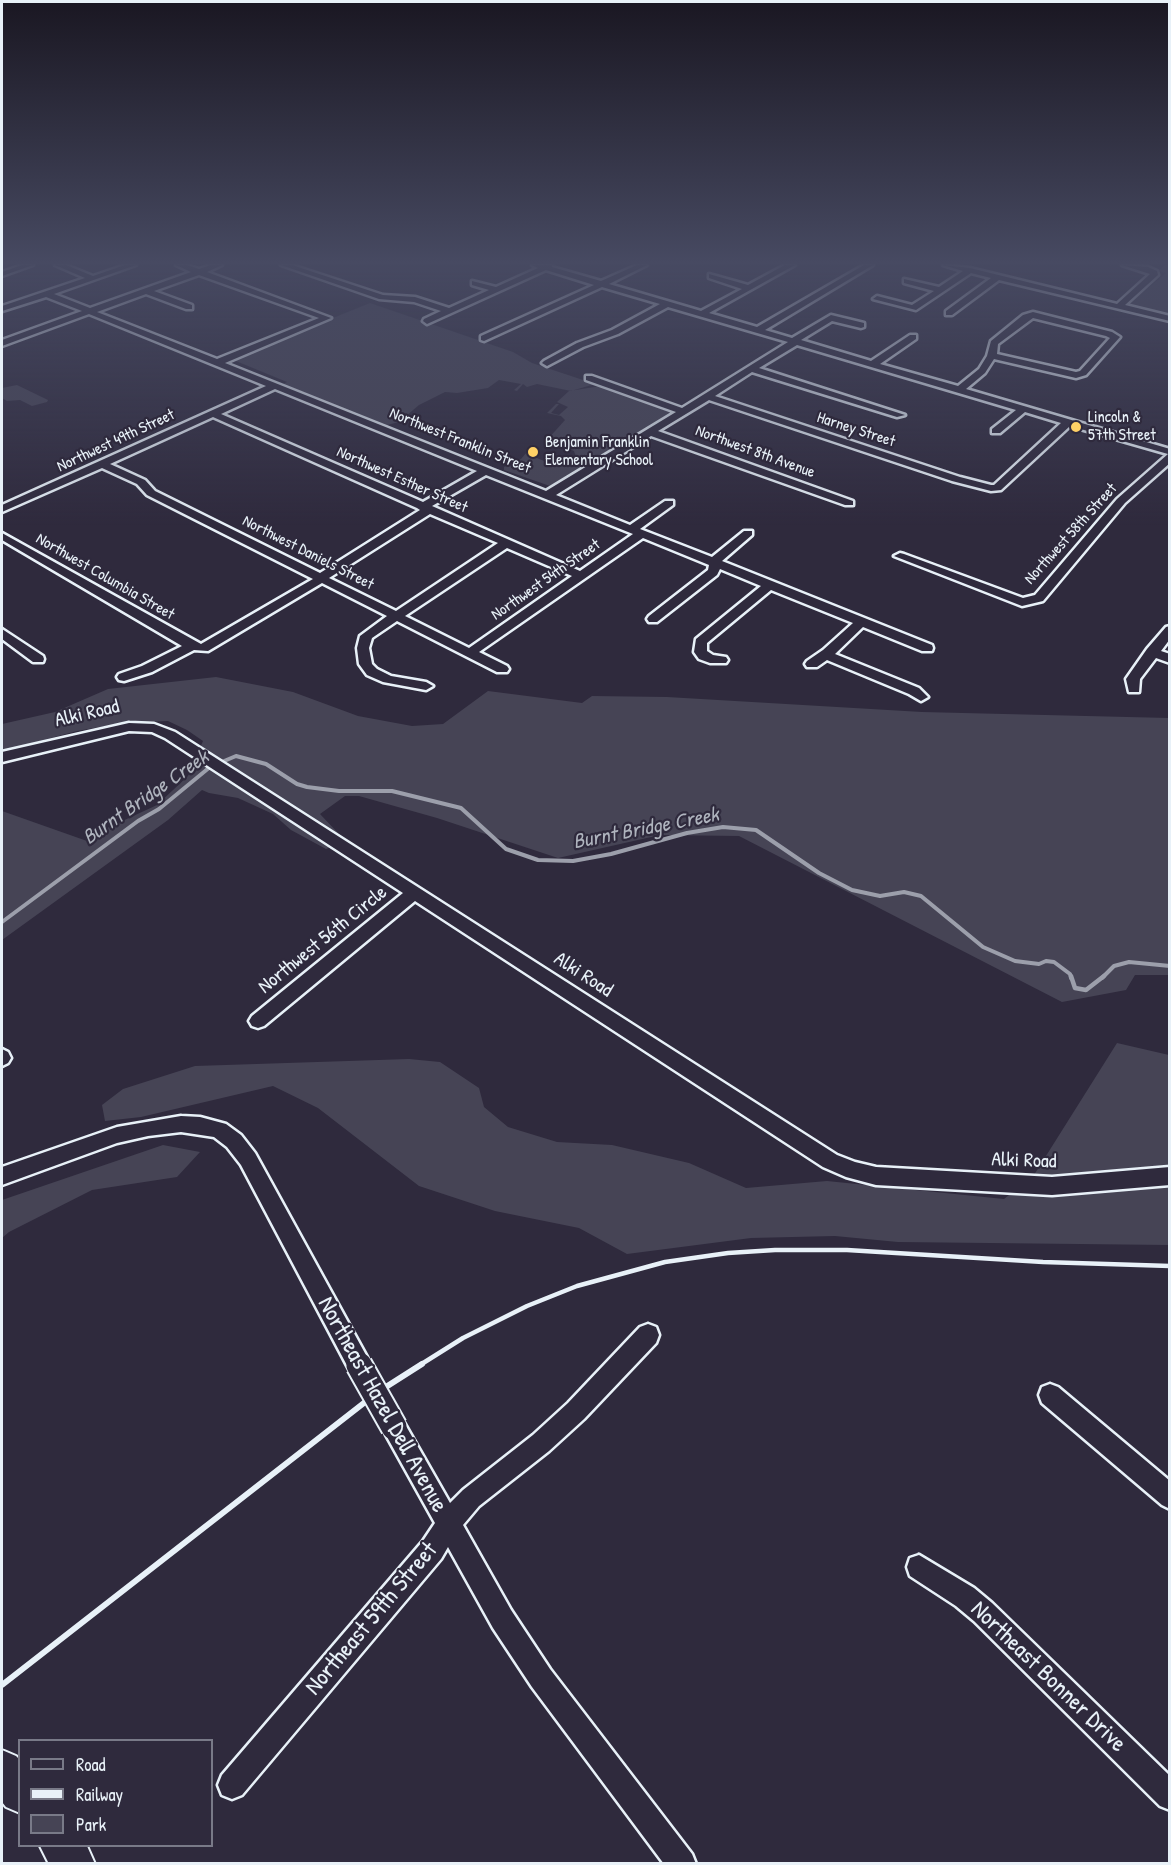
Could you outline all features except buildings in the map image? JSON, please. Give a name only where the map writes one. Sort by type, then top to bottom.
[{"type":"highway","points":[[2,1770],[18,1790]]},
{"type":"highway","points":[[62,1847],[75,1863]]},
{"type":"street","name":"Northwest Franklin Street","points":[[193,352],[927,648]]},
{"type":"street","points":[[218,362],[243,352]]},
{"type":"street","points":[[547,363],[567,352]]},
{"type":"street","points":[[548,495],[777,352]]},
{"type":"street","points":[[832,352],[1170,452]]},
{"type":"street","points":[[873,364],[891,352]]},
{"type":"street","points":[[959,390],[982,371],[993,352]]},
{"type":"street","points":[[992,356],[1076,375],[1083,373],[1102,352]]},
{"type":"street","points":[[751,369],[900,415]]},
{"type":"street","points":[[589,378],[683,411]]},
{"type":"street","name":"Northwest 49th Street","points":[[2,509],[276,385]]},
{"type":"street","name":"Harney Street","points":[[707,396],[956,479],[997,488],[1068,422]]},
{"type":"street","points":[[996,431],[1023,409]]},
{"type":"street","name":"Northwest Esther Street","points":[[211,413],[581,576]]},
{"type":"street","name":"Northwest 8th Avenue","points":[[650,432],[849,503]]},
{"type":"street","name":"Northwest 58th Street","points":[[900,556],[1022,602],[1039,598],[1121,501],[1170,457]]},
{"type":"street","name":"Northwest Daniels Street","points":[[102,464],[141,482],[152,493],[502,669]]},
{"type":"street","points":[[124,677],[147,669],[192,646],[203,648],[321,579],[330,570],[487,470]]},
{"type":"street","name":"Northwest 54th Street","points":[[470,653],[581,576],[669,503]]},
{"type":"street","points":[[653,620],[713,572],[717,558],[748,533]]},
{"type":"street","name":"Northwest Columbia Street","points":[[2,536],[192,646]]},
{"type":"street","points":[[426,686],[383,678],[368,668],[363,648],[366,636],[394,615],[506,543]]},
{"type":"street","points":[[721,660],[704,656],[700,652],[701,642],[769,585]]},
{"type":"street","points":[[812,664],[826,655],[861,622]]},
{"type":"street","points":[[1134,689],[1133,679],[1170,630]]},
{"type":"street","points":[[2,633],[38,659]]},
{"type":"street","points":[[2,653],[18,644]]},
{"type":"street","points":[[1152,652],[1170,659]]},
{"type":"street","points":[[826,655],[914,691],[921,697]]},
{"type":"street","name":"Alki Road","points":[[2,757],[129,727],[153,728],[170,735],[830,1161],[853,1171],[876,1176],[1052,1186],[1170,1176]]},
{"type":"street","name":"Northwest 56th Circle","points":[[258,1021],[414,893]]},
{"type":"street","name":"Northeast Hazel Dell Avenue","points":[[2,1176],[117,1135],[148,1128],[181,1124],[200,1125],[219,1130],[234,1140],[248,1159],[359,1365],[502,1619],[541,1678],[682,1863]]},
{"type":"street","name":"Northeast 59th Street","points":[[232,1785],[432,1550],[448,1524],[471,1498],[541,1443],[576,1411],[648,1335]]},
{"type":"street","points":[[1050,1395],[1170,1497]]},
{"type":"street","name":"Northeast Bonner Drive","points":[[919,1567],[965,1597],[983,1612],[1170,1796]]},
{"type":"green space","points":[[248,352],[513,352],[532,363],[595,384],[571,391],[537,384],[527,387],[523,384],[517,391],[514,390],[521,384],[499,380],[488,388],[457,393],[445,392],[419,405],[399,422],[387,425],[283,384],[287,382],[231,359]]},
{"type":"green space","points":[[17,385],[48,400],[47,402],[32,406],[20,400],[7,401],[2,398],[2,388]]},
{"type":"green space","points":[[601,386],[675,413],[550,486],[504,470],[504,467],[521,459],[527,452],[531,452],[529,455],[552,464],[566,463],[576,457],[574,451],[547,440],[565,420],[561,416],[547,413],[556,404],[559,404],[551,413],[559,415],[568,407],[557,402],[569,391]]},
{"type":"green space","points":[[216,677],[293,692],[358,716],[412,726],[443,724],[488,691],[582,703],[592,696],[667,697],[922,712],[1169,718],[1169,975],[1135,975],[1126,990],[1062,1002],[739,836],[660,835],[558,858],[437,818],[359,796],[345,796],[320,814],[338,833],[334,846],[326,849],[291,830],[273,814],[238,798],[202,790],[168,820],[2,940],[2,811],[87,841],[103,830],[157,805],[188,776],[203,741],[168,721],[122,723],[77,731],[2,751],[2,724],[55,712],[108,689]]},
{"type":"green space","points":[[1117,1043],[1169,1055],[1169,1245],[898,1242],[835,1236],[751,1238],[627,1254],[579,1228],[495,1211],[419,1186],[318,1108],[273,1086],[141,1117],[105,1121],[102,1105],[123,1089],[195,1066],[409,1059],[440,1062],[479,1088],[484,1107],[508,1127],[557,1142],[612,1145],[689,1163],[746,1188],[827,1181],[1004,1199],[1034,1175]]},
{"type":"green space","points":[[163,1145],[200,1152],[177,1177],[92,1190],[9,1232],[2,1238],[2,1200]]},
{"type":"waterway","name":"Burnt Bridge Creek","points":[[2,922],[138,821],[159,809],[210,767],[236,756],[266,764],[297,784],[307,787],[339,791],[392,791],[461,808],[506,849],[538,860],[573,861],[611,854],[687,833],[723,827],[756,830],[819,873],[852,890],[880,896],[904,892],[921,896],[983,947],[1015,961],[1039,964],[1046,961],[1054,962],[1070,974],[1071,978]]},
{"type":"waterway","name":"Burnt Bridge Creek","points":[[1104,976],[1114,966],[1129,962],[1170,966]]},
{"type":"waterway","name":"Burnt Bridge Creek","points":[[1071,976],[1075,988],[1086,990],[1104,976]]},
{"type":"railway","points":[[420,1365],[463,1338],[527,1306],[577,1286],[665,1262],[728,1253],[775,1250],[847,1250],[1043,1262],[1170,1266]]},
{"type":"railway","points":[[2,1685],[378,1392],[422,1364]]},
{"type":"place","name":"Lincoln & 57th Street","points":[[1076,427]]},
{"type":"place","name":"Benjamin Franklin Elementary School","points":[[533,452]]}]
